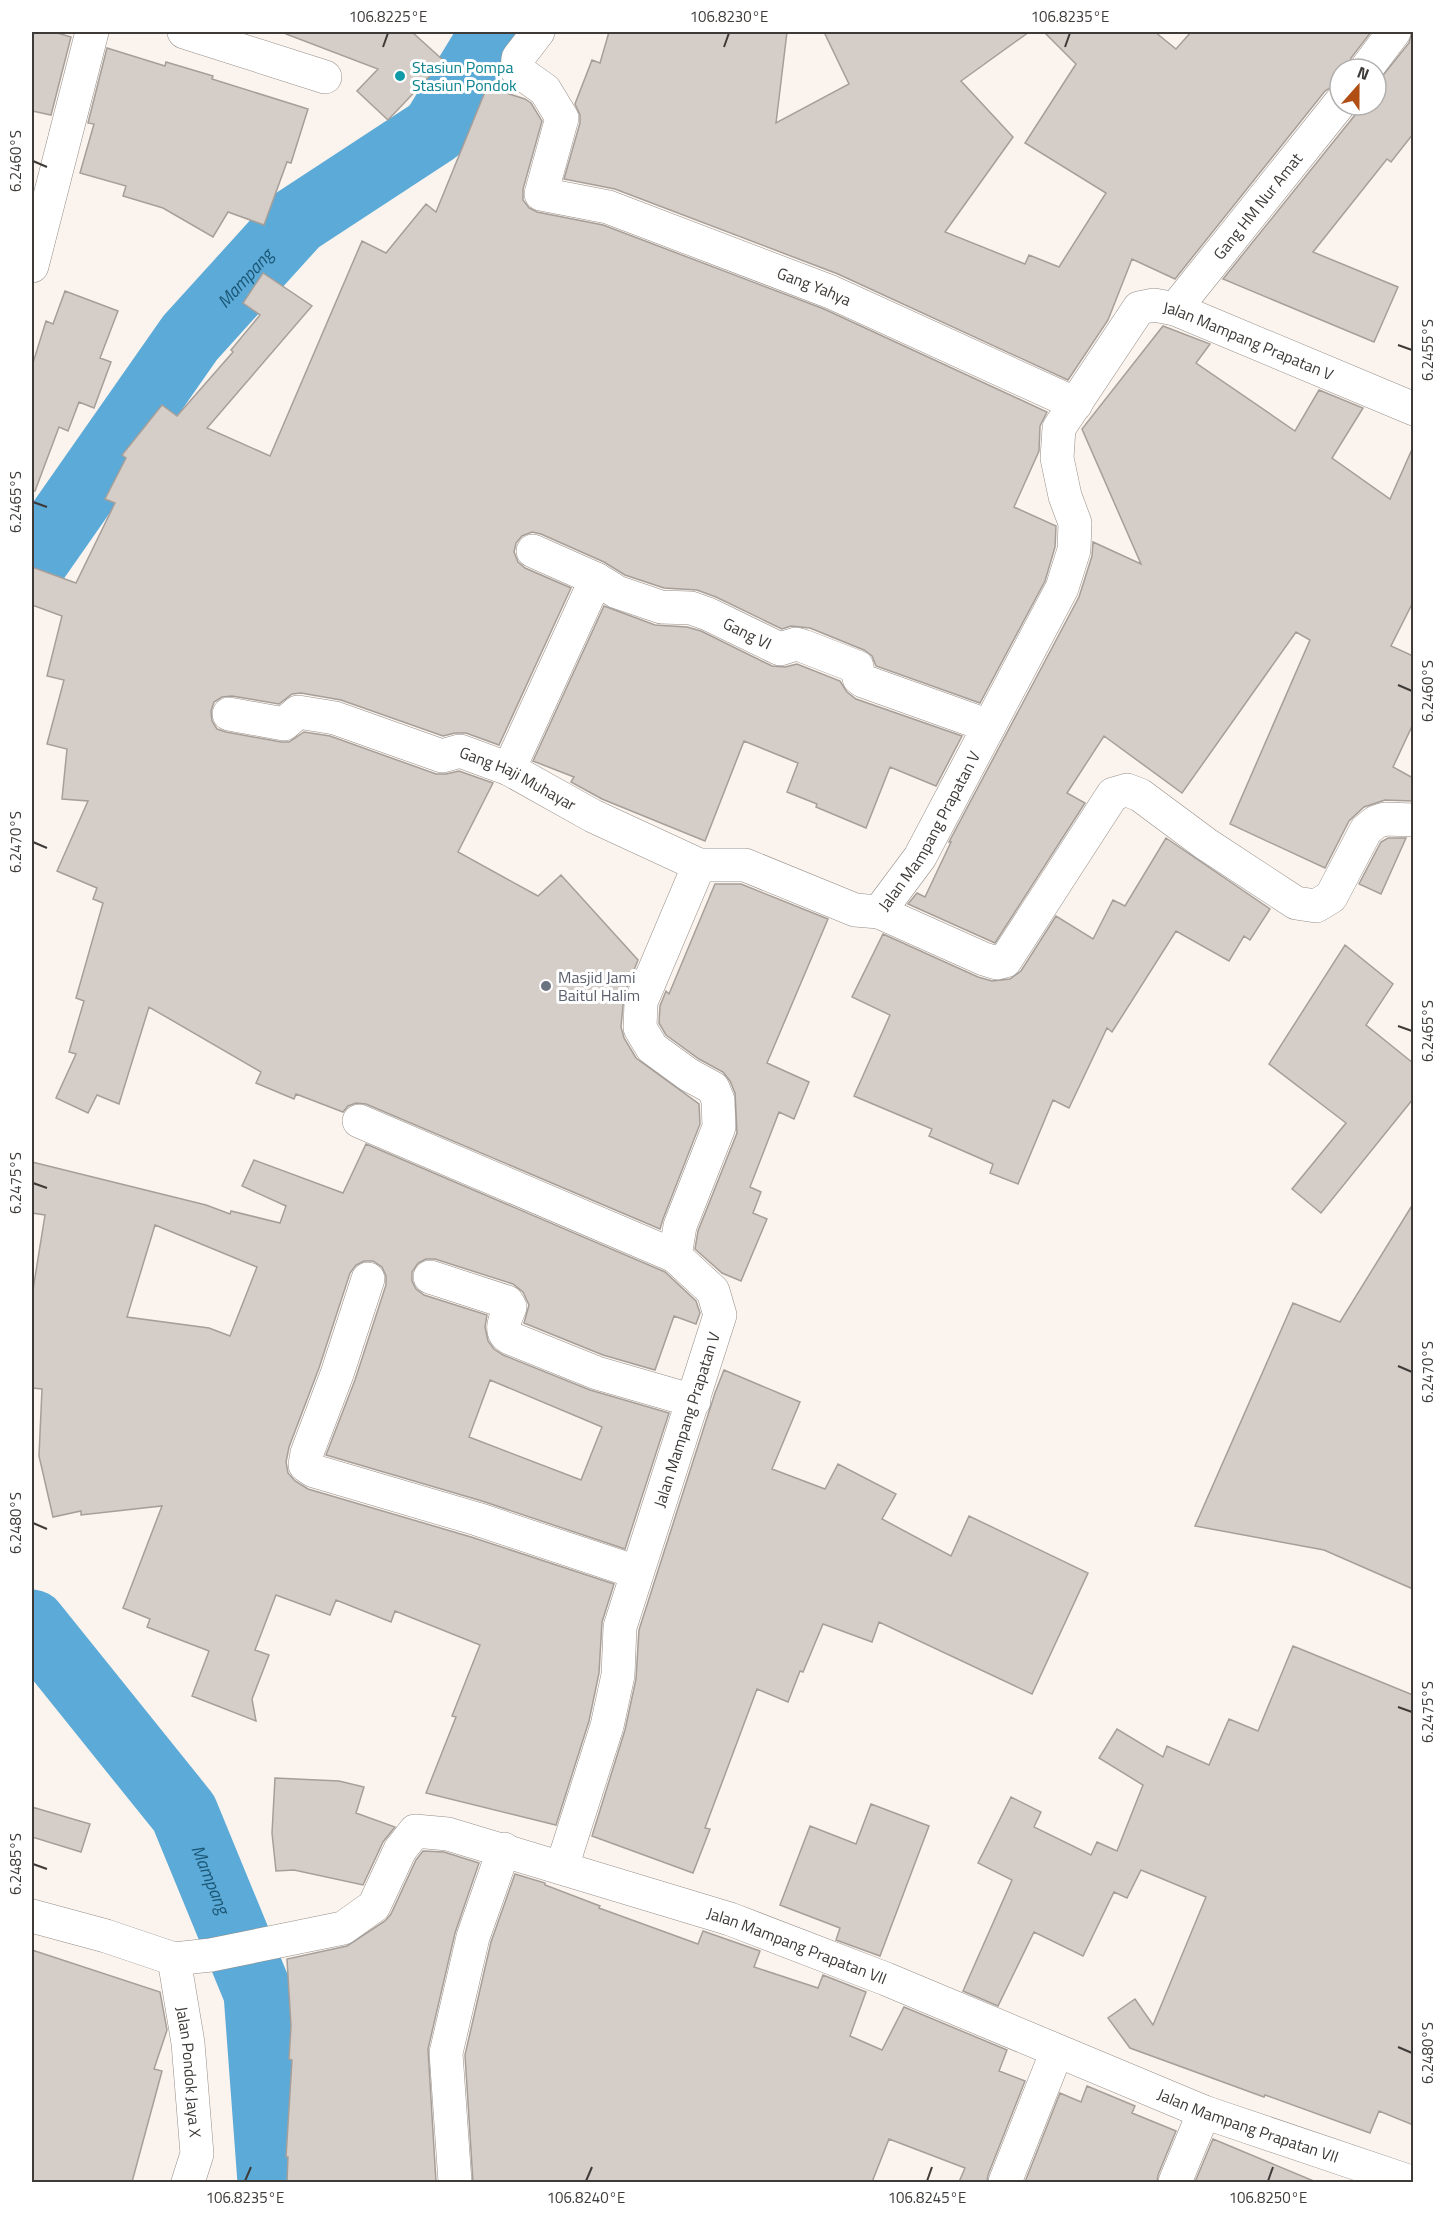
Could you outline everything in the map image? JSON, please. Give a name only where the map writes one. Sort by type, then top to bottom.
[{"type":"street","points":[[32,266],[92,32]]},
{"type":"street","points":[[184,32],[325,77]]},
{"type":"street","name":"Gang Yahya","points":[[537,32],[519,58],[517,70],[545,90],[562,118],[542,194],[608,207],[831,292],[1076,404]]},
{"type":"street","points":[[1375,57],[1394,32]]},
{"type":"street","name":"Gang HM Nur Amat","points":[[1175,309],[1329,117]]},
{"type":"street","name":"Jalan Mampang Prapatan V","points":[[699,865],[744,865],[855,910],[879,912],[920,857],[1062,588],[1074,550],[1075,523],[1065,496],[1057,458],[1059,428],[1139,308],[1154,305],[1175,309],[1413,409]]},
{"type":"street","name":"Gang VI","points":[[533,551],[596,579],[617,592],[648,604],[691,608],[780,649],[796,644],[803,646],[857,667],[859,678],[863,681],[988,726]]},
{"type":"street","points":[[509,769],[596,579]]},
{"type":"street","name":"Gang Haji Muhayar","points":[[229,714],[267,723],[284,724],[298,712],[335,718],[442,756],[460,751],[509,769],[593,816],[699,865]]},
{"type":"street","points":[[879,912],[984,959],[996,963],[1005,961],[1113,794],[1127,790],[1140,795],[1206,844],[1296,903],[1316,906],[1331,897],[1366,830],[1376,822],[1385,819],[1413,820]]},
{"type":"street","points":[[675,1256],[680,1226],[719,1127],[718,1100],[713,1088],[689,1075],[652,1048],[640,1028],[641,1002],[699,865]]},
{"type":"street","name":"Jalan Mampang Prapatan V","points":[[359,1120],[675,1256],[713,1291],[720,1315],[620,1627],[618,1675],[607,1726],[562,1867]]},
{"type":"street","points":[[430,1277],[507,1302],[510,1307],[503,1329],[505,1335],[510,1338],[597,1373],[694,1401]]},
{"type":"street","points":[[368,1279],[337,1374],[307,1453],[305,1465],[314,1471],[477,1519],[636,1572]]},
{"type":"street","name":"Jalan Mampang Prapatan VII","points":[[174,1959],[211,1956],[343,1928],[374,1906],[400,1850],[415,1831],[448,1834],[730,1919],[886,1979],[1204,2112],[1411,2182]]},
{"type":"street","points":[[454,2182],[446,2053],[473,1937],[504,1849]]},
{"type":"street","points":[[32,1916],[106,1936],[174,1959]]},
{"type":"street","name":"Jalan Pondok Jaya X","points":[[174,1959],[188,2043],[197,2154],[188,2182]]},
{"type":"street","points":[[1005,2182],[1057,2051]]},
{"type":"street","points":[[1175,2182],[1204,2112]]},
{"type":"building","points":[[32,32],[54,32],[71,37],[51,115],[32,111]]},
{"type":"building","points":[[286,32],[412,32],[444,61],[388,120],[357,91],[378,69],[286,34]]},
{"type":"building","points":[[609,32],[787,32],[776,123],[849,84],[824,32],[1029,32],[961,81],[1013,137],[945,232],[1025,264],[1029,255],[1059,267],[1106,193],[1025,143],[1076,64],[1044,32],[1155,32],[1176,49],[1191,32],[1371,32],[1352,57],[1328,57],[1328,89],[1175,279],[1132,259],[1108,320],[1068,380],[838,274],[615,189],[564,179],[580,123],[580,115],[575,104],[592,60],[600,63]]},
{"type":"building","points":[[1413,32],[1413,134],[1391,162],[1387,159],[1313,252],[1398,287],[1374,342],[1223,279],[1353,117],[1388,117],[1388,69],[1409,43]]},
{"type":"building","points":[[107,48],[165,66],[166,62],[213,76],[212,79],[308,109],[291,163],[287,162],[264,225],[228,212],[213,237],[163,208],[123,196],[126,186],[80,173],[94,124],[88,123]]},
{"type":"building","points":[[487,87],[525,99],[531,103],[542,121],[523,189],[523,200],[529,208],[537,212],[603,225],[824,309],[1047,412],[1040,426],[1039,451],[1014,507],[1056,526],[1055,547],[1045,581],[980,703],[876,666],[872,656],[864,650],[810,628],[791,626],[782,629],[697,590],[664,588],[625,575],[604,562],[532,532],[522,536],[516,543],[514,552],[518,562],[525,568],[571,588],[499,745],[466,733],[443,736],[341,700],[301,693],[292,694],[279,704],[232,696],[222,697],[214,702],[211,711],[212,721],[217,729],[226,732],[281,742],[289,742],[304,732],[330,736],[436,774],[459,771],[493,783],[458,852],[538,896],[561,875],[638,960],[624,995],[621,1027],[624,1038],[636,1058],[699,1104],[700,1124],[660,1229],[366,1104],[356,1103],[348,1106],[343,1112],[296,1094],[294,1099],[256,1083],[261,1072],[149,1007],[119,1104],[97,1095],[88,1113],[56,1098],[76,1054],[69,1052],[84,1001],[76,998],[103,903],[93,899],[97,888],[57,871],[88,801],[62,799],[67,749],[47,744],[64,680],[47,676],[62,616],[32,605],[32,567],[76,583],[115,503],[105,499],[126,458],[122,455],[162,405],[177,416],[233,352],[231,350],[260,315],[243,303],[263,273],[312,306],[207,428],[270,456],[362,241],[386,253],[426,204],[436,212]]},
{"type":"building","points":[[65,291],[118,311],[100,358],[111,362],[94,408],[79,402],[68,431],[59,427],[35,491],[32,491],[32,366],[46,321],[53,324]]},
{"type":"building","points":[[1163,326],[1210,344],[1196,363],[1295,431],[1319,390],[1363,408],[1332,458],[1390,499],[1413,447],[1413,602],[1391,646],[1413,656],[1413,724],[1393,767],[1413,778],[1413,801],[1385,800],[1364,807],[1349,821],[1325,868],[1230,824],[1310,640],[1296,632],[1182,793],[1104,736],[1067,793],[1085,803],[995,943],[908,904],[917,893],[925,897],[951,842],[949,842],[1079,597],[1092,556],[1093,542],[1141,564],[1082,429]]},
{"type":"building","points":[[604,606],[655,625],[687,627],[701,631],[772,666],[785,667],[797,664],[840,681],[847,692],[856,699],[962,736],[936,786],[890,767],[866,828],[787,792],[798,763],[744,741],[705,841],[602,799],[571,782],[574,777],[533,761]]},
{"type":"building","points":[[1166,838],[1270,909],[1250,940],[1244,936],[1229,961],[1176,931],[1112,1032],[1107,1028],[1069,1108],[1053,1100],[1018,1184],[990,1173],[993,1164],[929,1136],[932,1129],[854,1096],[890,1015],[852,997],[883,934],[978,977],[992,981],[1010,979],[1021,971],[1056,916],[1093,939],[1113,900],[1125,906]]},
{"type":"building","points":[[1388,838],[1406,838],[1381,894],[1359,884],[1381,842]]},
{"type":"building","points":[[715,884],[741,884],[828,919],[767,1063],[809,1082],[794,1119],[779,1112],[750,1187],[761,1192],[753,1213],[767,1219],[741,1281],[722,1273],[695,1249],[698,1231],[737,1133],[735,1093],[723,1072],[699,1059],[666,1035],[659,1023],[660,1006],[666,991],[669,994]]},
{"type":"building","points":[[1345,945],[1393,984],[1366,1025],[1413,1063],[1413,1099],[1321,1213],[1292,1189],[1346,1123],[1269,1064]]},
{"type":"building","points":[[366,1144],[665,1272],[696,1301],[700,1313],[696,1324],[674,1316],[655,1370],[603,1355],[524,1323],[529,1305],[523,1292],[513,1284],[435,1259],[426,1259],[418,1263],[412,1272],[412,1281],[416,1289],[424,1295],[487,1315],[485,1327],[488,1341],[503,1355],[590,1390],[669,1413],[625,1549],[482,1501],[326,1455],[355,1380],[386,1285],[386,1276],[382,1267],[373,1261],[364,1261],[356,1265],[350,1273],[319,1368],[289,1447],[286,1462],[288,1473],[295,1481],[308,1489],[471,1537],[614,1584],[602,1622],[599,1673],[589,1721],[556,1825],[426,1793],[456,1717],[452,1716],[480,1645],[395,1611],[391,1622],[336,1600],[330,1615],[276,1595],[255,1650],[269,1655],[252,1699],[256,1721],[192,1696],[209,1651],[147,1627],[150,1619],[123,1608],[162,1506],[81,1515],[81,1511],[53,1517],[39,1456],[42,1389],[32,1388],[32,1296],[45,1215],[32,1213],[32,1162],[206,1205],[230,1214],[231,1211],[280,1223],[286,1206],[242,1186],[254,1160],[343,1193]],"holes":[[[155,1225],[257,1267],[230,1336],[209,1328],[127,1317]],[[490,1380],[602,1427],[581,1480],[469,1437]]]},
{"type":"building","points":[[1413,1204],[1413,1589],[1324,1550],[1195,1526],[1293,1303],[1340,1322]]},
{"type":"building","points":[[724,1370],[800,1402],[772,1469],[825,1489],[838,1464],[896,1494],[882,1519],[951,1556],[969,1516],[1088,1573],[1032,1694],[879,1622],[872,1642],[823,1624],[788,1702],[757,1689],[705,1828],[710,1829],[693,1873],[592,1836],[625,1730],[636,1679],[639,1630]]},
{"type":"building","points":[[1293,1646],[1413,1695],[1413,2125],[1379,2111],[1370,2133],[1130,2048],[1108,2018],[1135,1999],[1153,2025],[1206,1897],[1141,1870],[1127,1898],[1114,1892],[1083,1956],[1034,1932],[998,2006],[963,1991],[1012,1880],[978,1863],[1011,1797],[1041,1812],[1034,1827],[1091,1855],[1097,1842],[1117,1851],[1143,1785],[1099,1758],[1117,1729],[1163,1757],[1167,1746],[1209,1765],[1229,1719],[1258,1731]]},
{"type":"building","points":[[275,1778],[339,1781],[364,1787],[356,1813],[395,1827],[383,1842],[363,1885],[294,1870],[276,1871],[272,1833]]},
{"type":"building","points":[[871,1804],[929,1826],[880,1956],[836,1940],[840,1928],[780,1905],[810,1826],[856,1844]]},
{"type":"building","points":[[32,1807],[90,1824],[81,1852],[32,1837]]},
{"type":"building","points":[[423,1851],[444,1852],[479,1863],[455,1933],[428,2049],[436,2182],[287,2182],[288,2157],[286,2157],[292,2060],[289,2059],[291,2026],[287,1959],[347,1946],[385,1921],[391,1914],[416,1860]]},
{"type":"building","points":[[515,1874],[545,1883],[545,1885],[600,1906],[599,1908],[698,1944],[703,1931],[760,1951],[754,1967],[818,1988],[823,1975],[866,1992],[850,2036],[882,2050],[904,2007],[1007,2050],[999,2071],[1025,2081],[987,2182],[959,2182],[965,2168],[889,2139],[872,2182],[473,2182],[465,2055],[491,1942]]},
{"type":"building","points":[[32,1950],[160,1992],[167,2030],[154,2069],[162,2071],[132,2182],[32,2182]]},
{"type":"building","points":[[1087,2086],[1135,2106],[1132,2113],[1176,2131],[1157,2182],[1025,2182],[1060,2093],[1081,2102]]},
{"type":"building","points":[[1213,2139],[1316,2182],[1195,2182]]},
{"type":"waterway","name":"Mampang","points":[[32,564],[190,338],[296,221],[435,130],[495,32]]},
{"type":"waterway","name":"Mampang","points":[[32,1624],[184,1813],[258,1993],[272,2182]]},
{"type":"place","name":"Stasiun Pompa Stasiun Pondok","points":[[400,76]]},
{"type":"place","name":"Masjid Jami Baitul Halim","points":[[546,986]]}]
